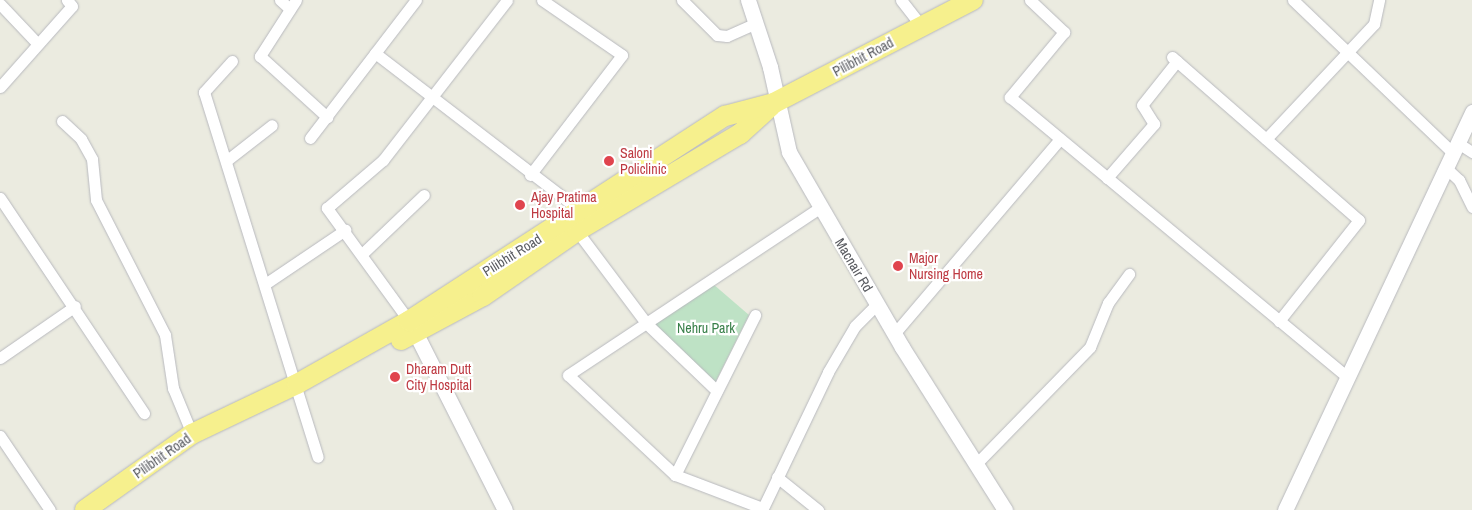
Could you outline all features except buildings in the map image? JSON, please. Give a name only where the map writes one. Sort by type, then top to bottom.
[{"type":"highway","name":"Pilibhit Road","points":[[85,510],[192,434],[298,389],[412,327],[576,220],[740,134],[774,103],[968,1]]},
{"type":"highway","points":[[102,510],[201,444],[298,389]]},
{"type":"street","points":[[0,87],[37,43],[72,6],[67,0]]},
{"type":"street","points":[[280,0],[293,4],[260,56],[327,117]]},
{"type":"street","points":[[310,138],[416,0]]},
{"type":"street","points":[[505,510],[412,327],[363,253],[327,208],[383,160],[433,98],[507,0]]},
{"type":"street","points":[[530,176],[622,55],[542,0]]},
{"type":"street","points":[[682,0],[717,35],[727,36],[756,23]]},
{"type":"street","name":"Macnair Rd","points":[[748,0],[770,67],[774,103],[788,152],[894,334],[1005,510]]},
{"type":"street","points":[[901,0],[921,26]]},
{"type":"street","points":[[1030,0],[1064,32],[1010,97],[1347,378]]},
{"type":"street","points":[[1293,0],[1345,50],[1455,148],[1472,152]]},
{"type":"street","points":[[1266,139],[1345,50],[1374,24],[1380,0]]},
{"type":"street","points":[[0,4],[37,43]]},
{"type":"street","points":[[376,53],[530,176],[576,220],[646,323],[717,391]]},
{"type":"street","points":[[1107,178],[1154,124],[1142,105],[1174,59],[1359,220],[1279,321]]},
{"type":"street","points":[[232,61],[204,92],[318,458]]},
{"type":"street","points":[[1287,509],[1472,112]]},
{"type":"street","points":[[62,121],[81,139],[92,159],[96,200],[165,335],[173,388],[192,434]]},
{"type":"street","points":[[226,161],[272,125]]},
{"type":"street","points":[[894,334],[1060,139]]},
{"type":"street","points":[[1446,168],[1459,180],[1472,207]]},
{"type":"street","points":[[363,253],[424,195]]},
{"type":"street","points":[[0,198],[75,306],[144,413]]},
{"type":"street","points":[[819,208],[568,374],[675,475],[762,509],[828,372],[855,326],[877,304]]},
{"type":"street","points":[[265,284],[345,230]]},
{"type":"street","points":[[975,465],[1090,347],[1108,303],[1129,274]]},
{"type":"street","points":[[0,358],[75,306]]},
{"type":"street","points":[[675,475],[755,315]]},
{"type":"street","points":[[0,436],[50,510]]},
{"type":"street","points":[[778,477],[818,510]]},
{"type":"green space","name":"Nehru Park","points":[[713,284],[749,315],[715,383],[651,323]]},
{"type":"place","name":"Saloni Policlinic","points":[[609,161]]},
{"type":"place","name":"Ajay Pratima Hospital","points":[[520,205]]},
{"type":"place","name":"Major Nursing Home","points":[[898,266]]},
{"type":"place","name":"Dharam Dutt City Hospital","points":[[395,377]]}]
